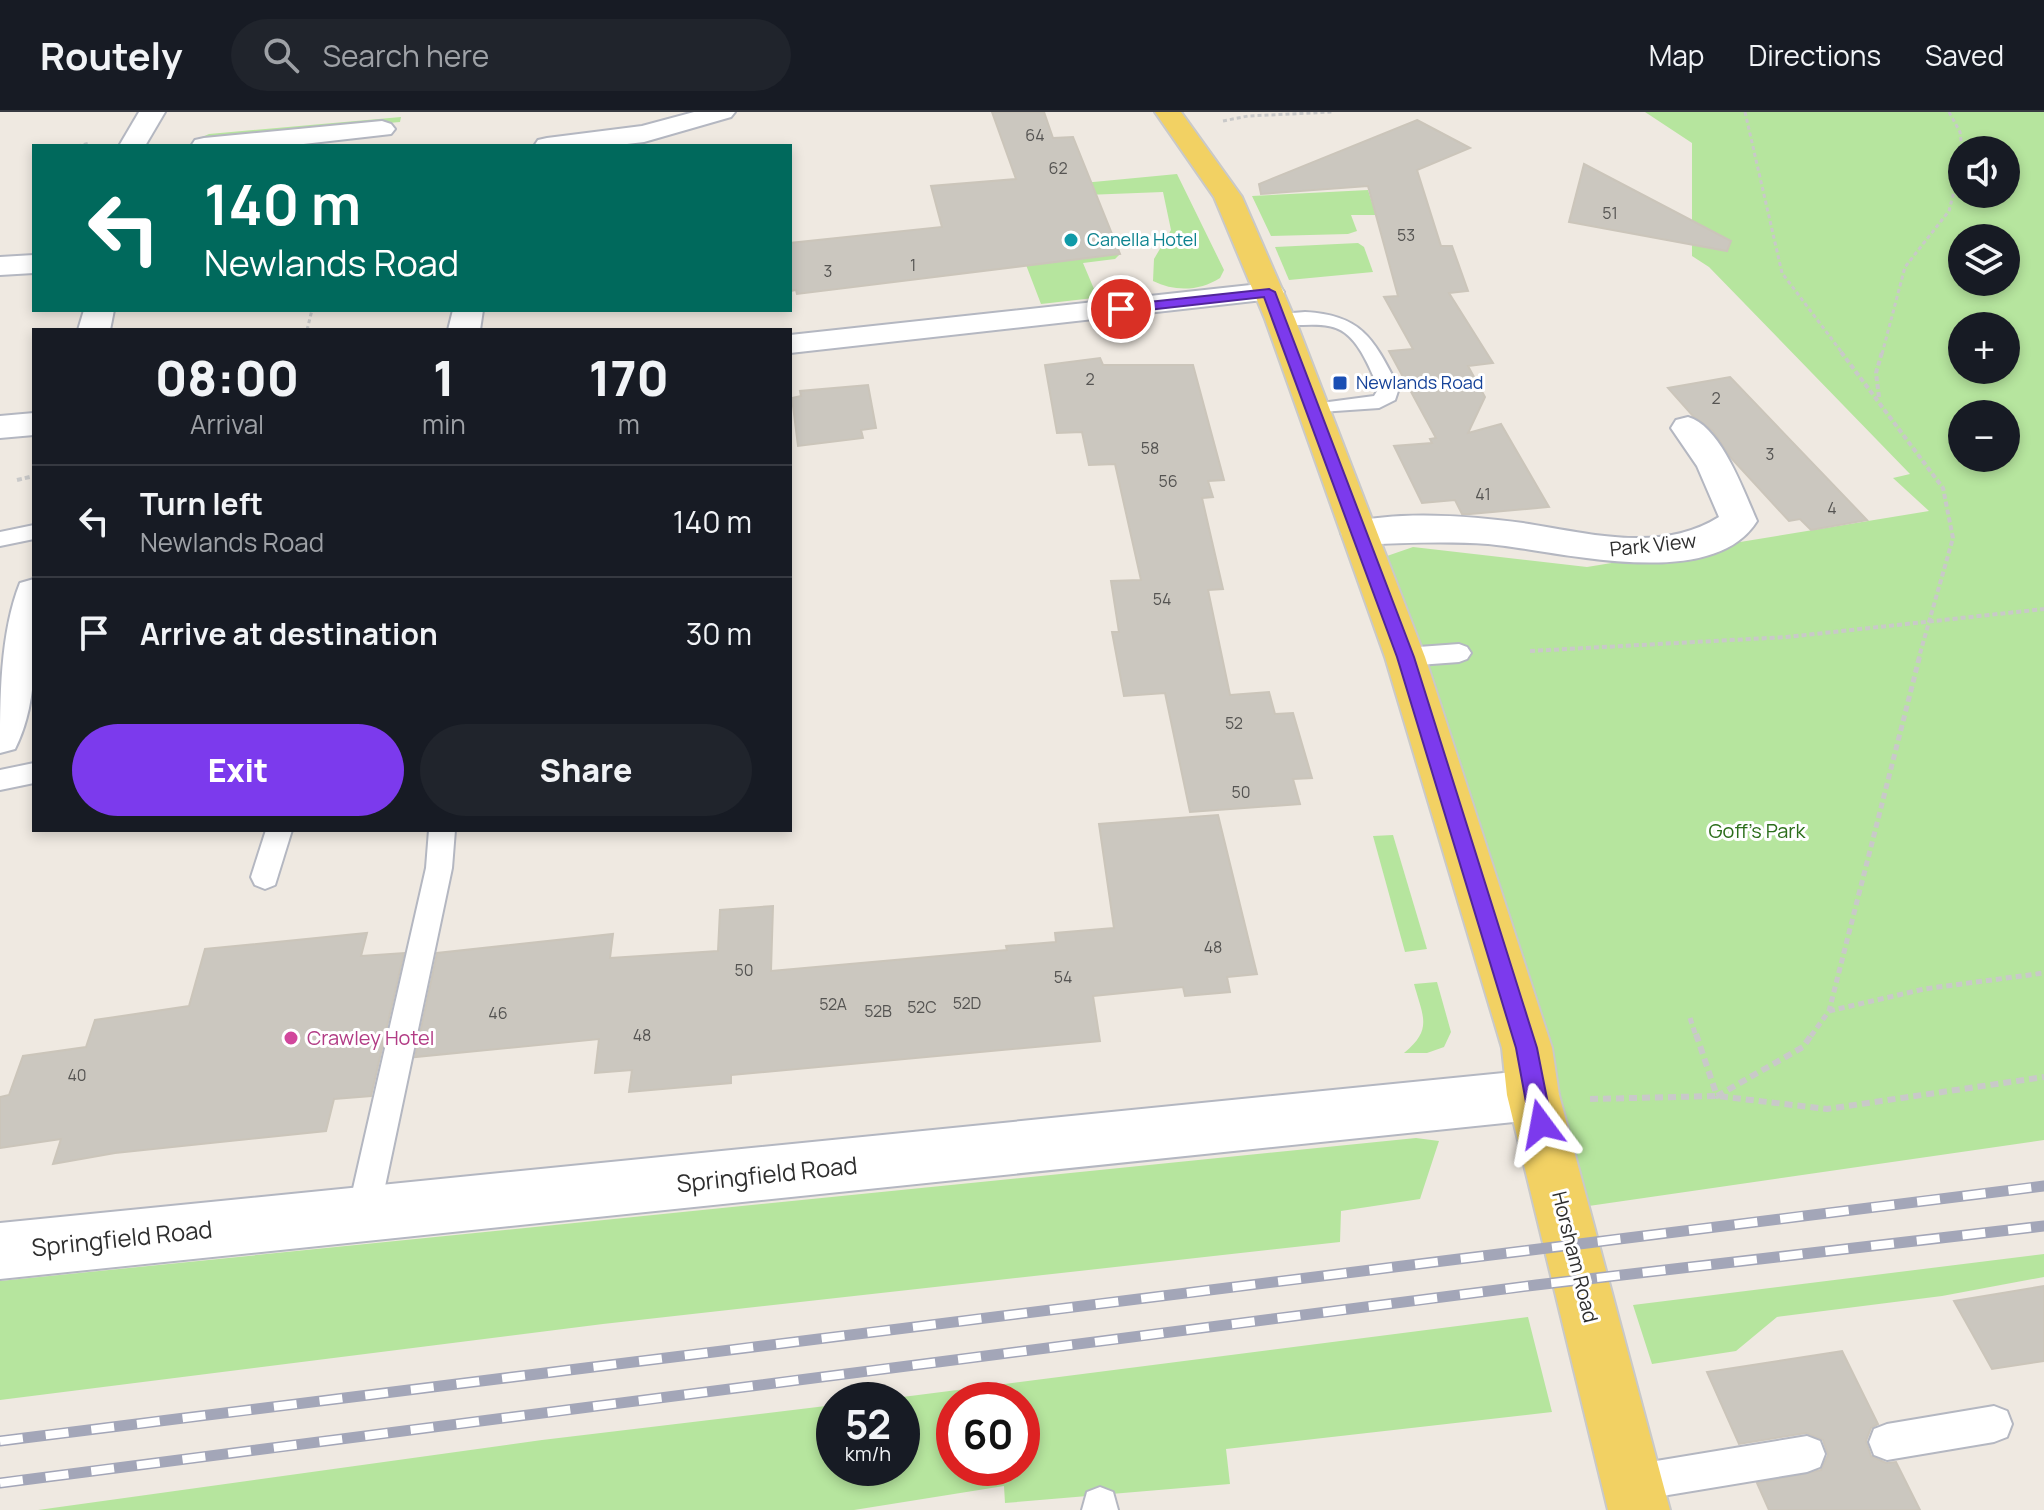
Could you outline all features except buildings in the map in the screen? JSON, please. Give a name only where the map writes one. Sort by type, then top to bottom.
[{"type":"main road","name":"Horsham Road","points":[[1168,112],[1228,197],[1274,306],[1405,657],[1527,1048],[1533,1095],[1636,1497]]},
{"type":"street","points":[[133,144],[152,112]]},
{"type":"street","points":[[563,144],[644,134],[722,112]]},
{"type":"street","points":[[225,144],[382,129]]},
{"type":"street","points":[[0,266],[32,264]]},
{"type":"street","points":[[792,344],[1274,306]]},
{"type":"street","points":[[0,427],[32,424]]},
{"type":"street","name":"Park View","points":[[1359,533],[1488,532],[1603,551],[1698,543],[1724,534],[1739,521],[1714,464],[1688,428]]},
{"type":"street","points":[[0,737],[32,601]]},
{"type":"street","name":"Springfield Road","points":[[0,1251],[1533,1095]]},
{"type":"lane","points":[[1274,306],[1351,327],[1361,335],[1389,388],[1388,396],[1379,402],[1313,409]]},
{"type":"lane","points":[[0,539],[32,532]]},
{"type":"lane","points":[[1405,657],[1459,653]]},
{"type":"lane","points":[[0,780],[32,773]]},
{"type":"lane","points":[[265,877],[278,832]]},
{"type":"lane","points":[[363,1215],[439,868],[442,832]]},
{"type":"lane","points":[[1887,1442],[1994,1424]]},
{"type":"lane","points":[[1636,1497],[1807,1454]]},
{"type":"path","points":[[1217,125],[1248,116],[1332,112]]},
{"type":"path","points":[[1717,1096],[1803,1047],[1829,1011],[1928,623],[1953,538],[1943,488],[1782,273],[1745,112]]},
{"type":"path","points":[[1949,112],[1960,136]]},
{"type":"path","points":[[1879,399],[1876,373],[1902,289],[1905,267],[1950,208]]},
{"type":"path","points":[[17,480],[32,476]]},
{"type":"path","points":[[1530,651],[1629,648],[1928,623],[2044,609]]},
{"type":"path","points":[[1829,1011],[1924,989],[2044,973]]},
{"type":"path","points":[[1690,1018],[1717,1096]]},
{"type":"path","points":[[1533,1095],[1569,1099],[1717,1096],[1827,1109],[2044,1077]]},
{"type":"green space","name":"Goff's Park","points":[[1645,112],[2044,112],[2044,1140],[1568,1209],[1354,561],[1387,556],[1413,547],[1587,567],[1929,511],[1893,478],[1910,474],[1709,267],[1692,256],[1692,143]]},
{"type":"green space","points":[[401,117],[400,122],[195,140],[209,134]]},
{"type":"green space","points":[[1177,174],[1224,270],[1220,278],[1196,288],[1170,287],[1153,281],[1154,259],[1171,230],[1163,192],[1060,196],[1041,187]]},
{"type":"green space","points":[[1368,190],[1376,215],[1351,215],[1357,231],[1348,234],[1271,236],[1252,196]]},
{"type":"green space","points":[[1005,210],[1031,263],[1120,254],[1115,259],[1083,263],[1094,289],[1127,286],[1129,294],[1041,304]]},
{"type":"green space","points":[[1358,243],[1364,247],[1373,272],[1289,280],[1275,247]]},
{"type":"green space","points":[[1393,835],[1427,949],[1405,952],[1373,836]]},
{"type":"green space","points":[[1437,982],[1451,1032],[1444,1047],[1427,1053],[1404,1053],[1422,1029],[1422,1014],[1414,984]]},
{"type":"green space","points":[[1416,1138],[1439,1141],[1420,1199],[1341,1211],[1340,1242],[603,1324],[0,1400],[0,1281]]},
{"type":"green space","points":[[2044,1254],[2044,1277],[1942,1296],[1777,1317],[1736,1351],[1652,1364],[1633,1305]]},
{"type":"green space","points":[[1528,1317],[1552,1412],[1226,1449],[1230,1484],[1005,1503],[1004,1486],[1040,1486],[1040,1382],[1020,1382]]},
{"type":"green space","points":[[936,1393],[936,1486],[1004,1486],[854,1510],[38,1510],[542,1440],[816,1407],[816,1486],[920,1486],[920,1395]]},
{"type":"railway","points":[[0,1441],[2044,1186]]},
{"type":"railway","points":[[0,1483],[1536,1285],[2044,1226]]},
{"type":"place","name":"Canella Hotel","points":[[1071,240]]},
{"type":"place","name":"Newlands Road","points":[[1340,383]]},
{"type":"place","name":"Crawley Hotel","points":[[291,1038]]},
{"type":"route","points":[[1121,309],[1269,292],[1405,657],[1527,1048],[1533,1095],[1541,1124]]}]
